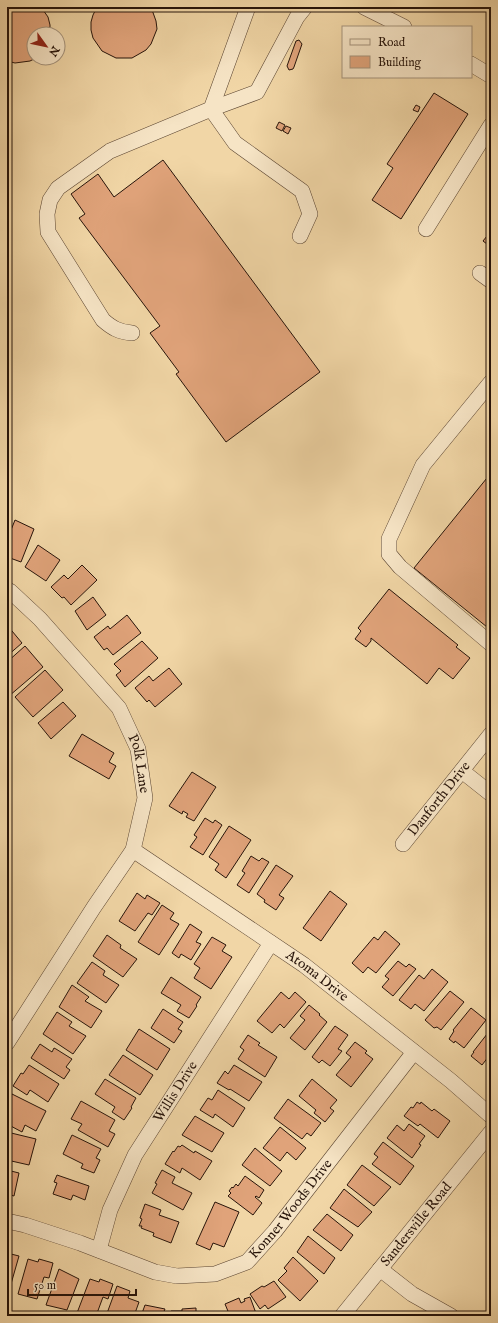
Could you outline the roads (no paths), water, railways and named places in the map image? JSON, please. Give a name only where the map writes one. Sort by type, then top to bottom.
[{"type":"street","points":[[211,109],[248,7]]},
{"type":"street","points":[[132,333],[114,330],[103,320],[94,307],[48,232],[47,214],[50,200],[58,188],[110,151],[211,109],[257,92],[297,17],[305,7]]},
{"type":"street","points":[[364,7],[402,26]]},
{"type":"street","points":[[472,65],[491,76]]},
{"type":"street","points":[[211,109],[235,144],[302,191],[310,214],[300,236]]},
{"type":"street","points":[[426,229],[491,125]]},
{"type":"street","points":[[491,382],[423,465],[389,539],[389,554],[400,567],[491,644]]},
{"type":"street","name":"Polk Lane","points":[[7,590],[10,591],[40,619],[119,708],[138,749],[145,798],[133,850],[94,907],[7,1043]]},
{"type":"street","name":"Danforth Drive","points":[[403,844],[491,734]]},
{"type":"street","points":[[462,771],[491,794]]},
{"type":"street","name":"Atoma Drive","points":[[133,850],[304,965],[451,1081],[491,1116]]},
{"type":"street","name":"Willis Drive","points":[[99,1250],[110,1210],[135,1155],[271,943]]},
{"type":"street","name":"Konner Woods Drive","points":[[7,1221],[99,1250],[155,1272],[177,1276],[215,1274],[247,1262],[275,1231],[414,1052]]},
{"type":"street","name":"Sandersville Road","points":[[342,1316],[491,1132]]},
{"type":"street","points":[[380,1270],[412,1294],[428,1310],[451,1316]]}]
